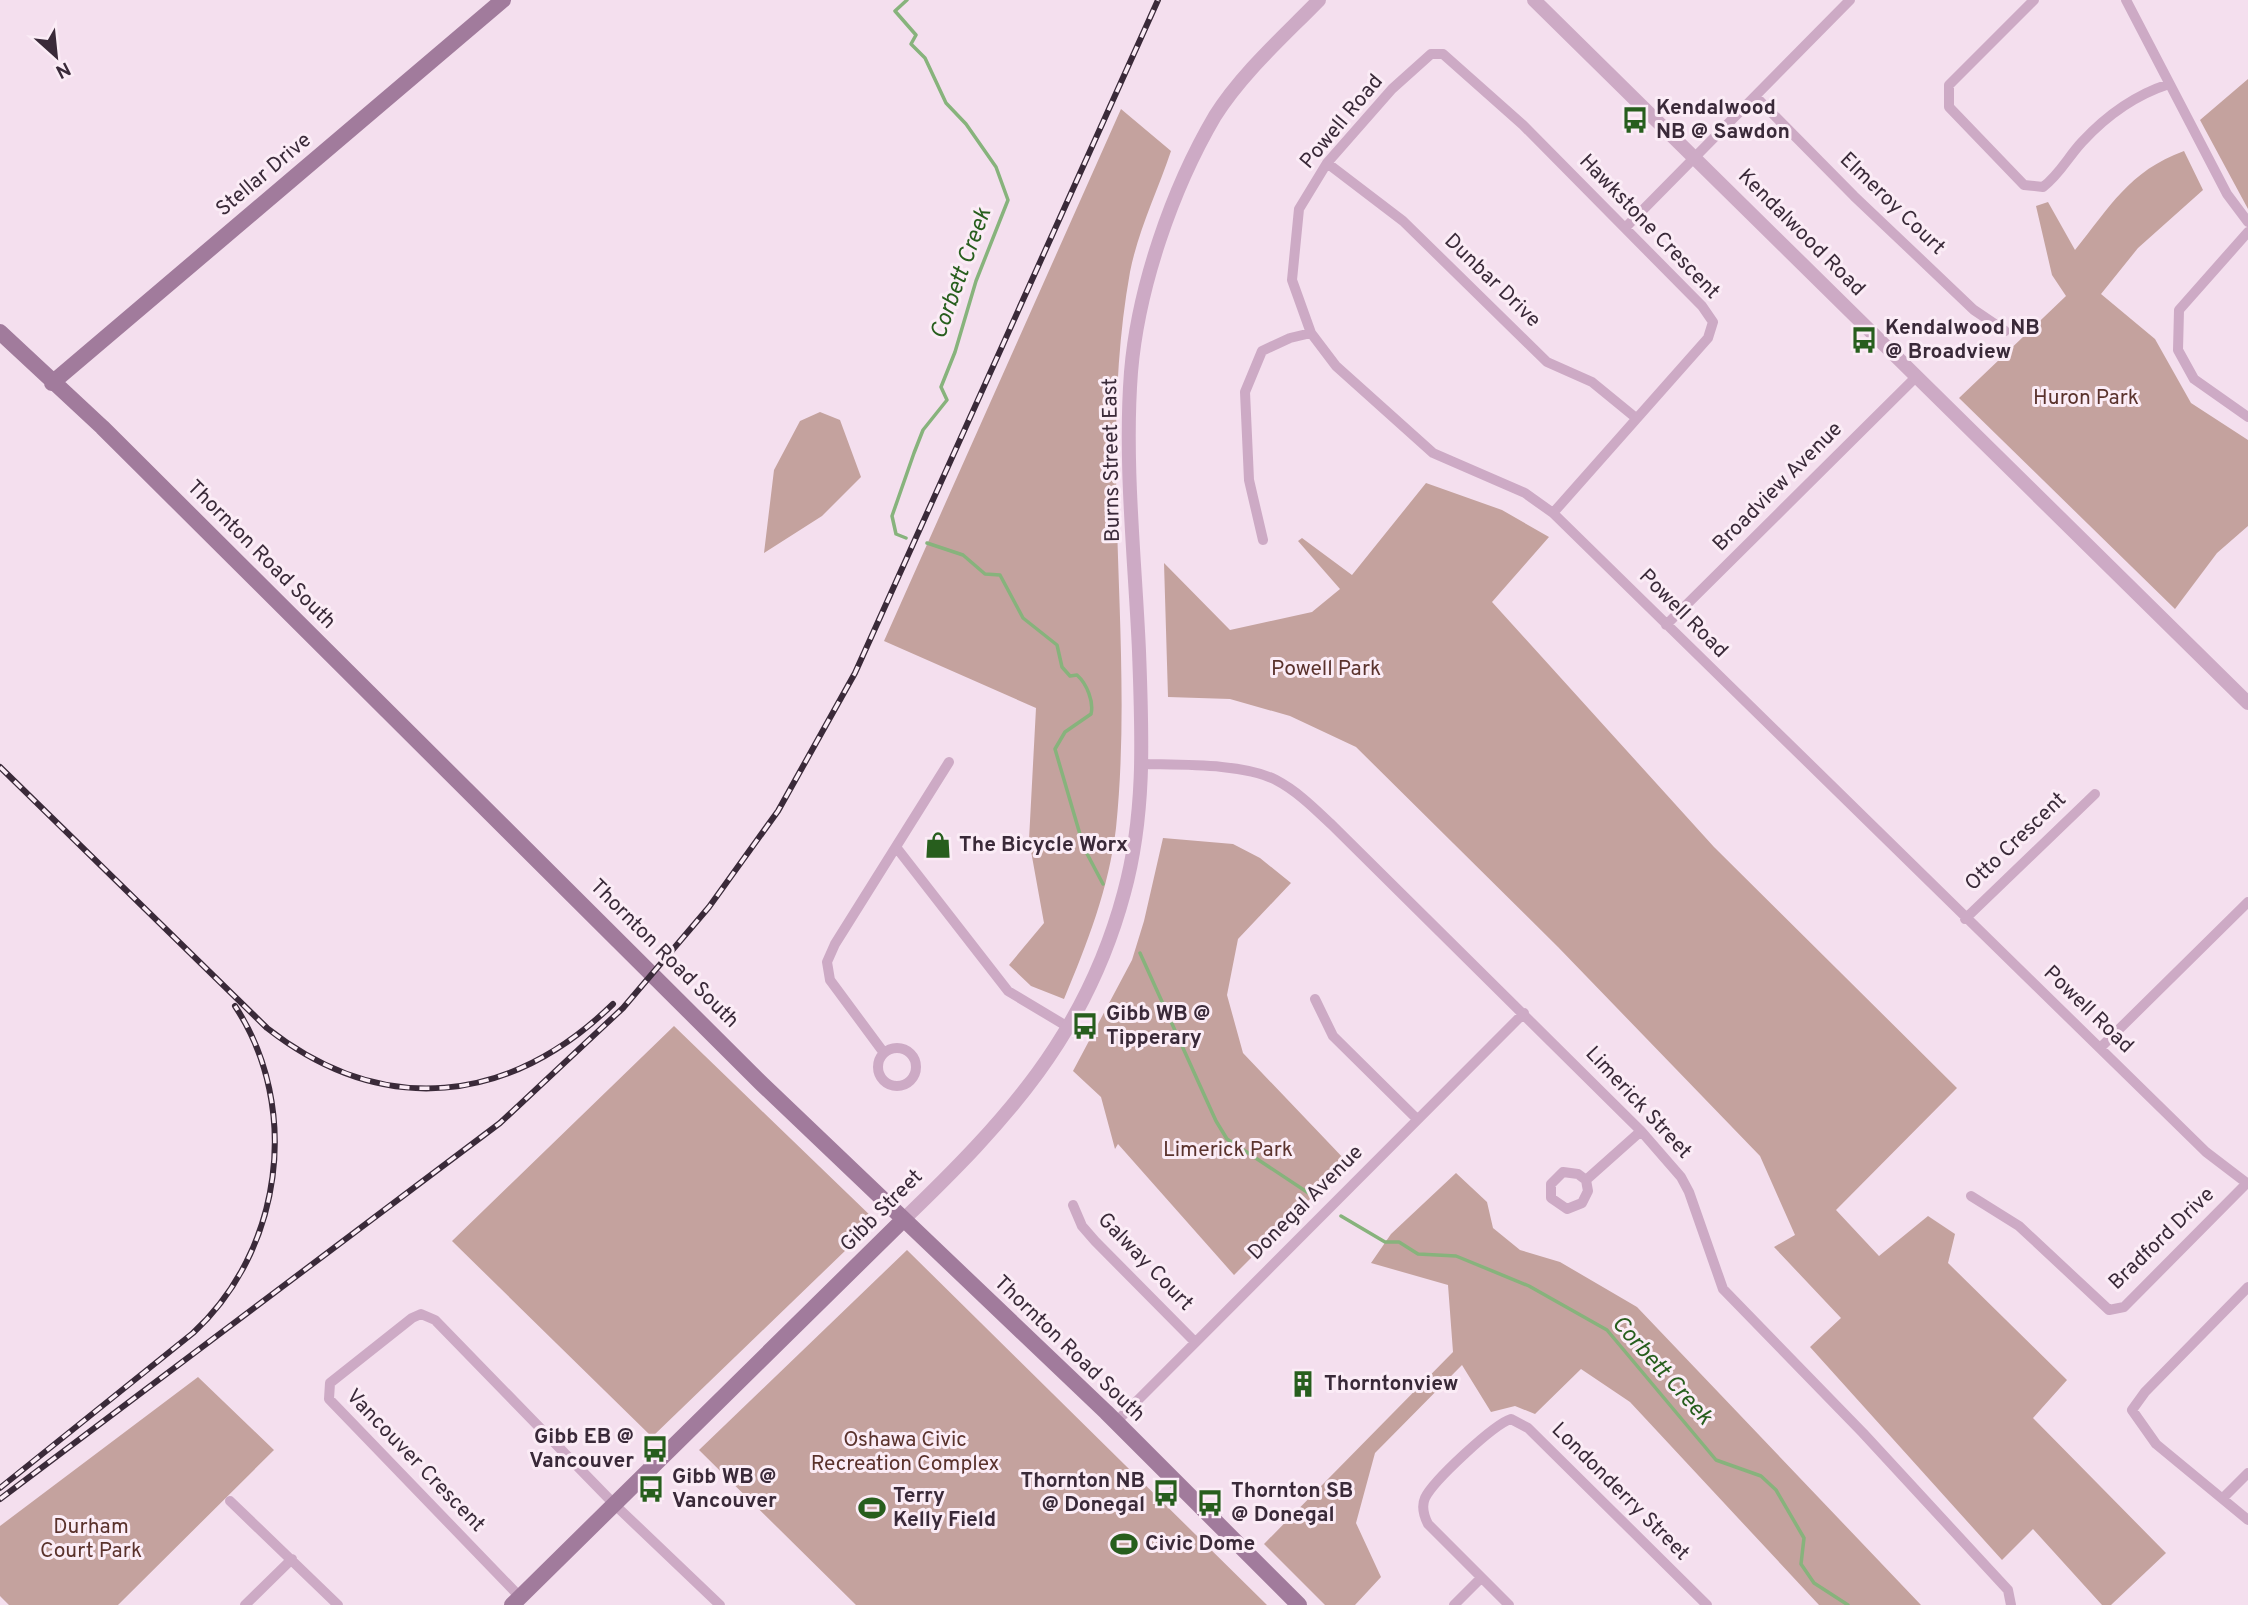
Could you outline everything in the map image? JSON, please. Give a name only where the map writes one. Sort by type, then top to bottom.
[{"type":"main road","name":"Stellar Drive","points":[[52,383],[503,0]]},
{"type":"main road","name":"Thornton Road South","points":[[0,332],[122,446],[903,1220],[1116,1422],[1299,1605]]},
{"type":"main road","name":"Gibb Street","points":[[516,1601],[903,1220]]},
{"type":"street","name":"Burns Street East","points":[[1143,764],[1130,415],[1131,372],[1142,303],[1179,189],[1216,115],[1269,50],[1319,0]]},
{"type":"street","name":"Kendalwood Road","points":[[1534,0],[2248,704]]},
{"type":"street","points":[[1625,228],[1850,0]]},
{"type":"street","points":[[2034,0],[1949,85],[1949,107],[2024,186],[2043,187],[2057,176],[2081,143],[2112,113],[2151,90],[2169,85]]},
{"type":"street","points":[[2126,0],[2227,194],[2248,222]]},
{"type":"street","name":"Powell Road","points":[[1431,54],[1392,89],[1326,163],[1299,209],[1292,279],[1311,333],[1336,366],[1433,453],[1525,493],[1553,513],[1965,919],[2206,1152],[2247,1184]]},
{"type":"street","name":"Hawkstone Crescent","points":[[1431,54],[1443,54],[1523,125],[1702,306],[1713,322],[1708,338],[1553,513]]},
{"type":"street","name":"Elmeroy Court","points":[[1757,97],[1853,196],[1974,310],[2005,331]]},
{"type":"street","name":"Dunbar Drive","points":[[1326,163],[1403,221],[1547,362],[1592,382],[1636,418]]},
{"type":"street","points":[[2248,232],[2179,310],[2178,350],[2194,379],[2248,417]]},
{"type":"street","points":[[1263,540],[1249,480],[1245,392],[1262,351],[1290,338],[1311,333]]},
{"type":"street","name":"Broadview Avenue","points":[[1666,625],[1916,377]]},
{"type":"street","points":[[884,1053],[830,980],[827,962],[949,762]]},
{"type":"street","name":"Limerick Street","points":[[1143,764],[1248,771],[1275,780],[1322,816],[1524,1013],[1641,1132],[1681,1177],[1689,1192],[1723,1289],[1863,1433],[2008,1590],[2011,1605]]},
{"type":"street","name":"Gibb Street","points":[[903,1220],[1008,1114],[1069,1027],[1105,952],[1125,891],[1139,814],[1143,764]]},
{"type":"street","name":"Otto Crescent","points":[[1965,919],[2095,794]]},
{"type":"street","points":[[896,847],[1008,991],[1069,1027]]},
{"type":"street","points":[[2100,1048],[2248,902]]},
{"type":"street","points":[[1315,999],[1334,1036],[1418,1119]]},
{"type":"street","name":"Donegal Avenue","points":[[1116,1422],[1524,1013]]},
{"type":"street","points":[[1586,1180],[1641,1132]]},
{"type":"street","name":"Bradford Drive","points":[[1971,1196],[2019,1226],[2109,1310],[2124,1307],[2247,1184]]},
{"type":"street","name":"Galway Court","points":[[1073,1205],[1082,1226],[1095,1241],[1195,1342]]},
{"type":"street","points":[[2248,1287],[2145,1392],[2132,1410],[2156,1444],[2248,1520]]},
{"type":"street","name":"Vancouver Crescent","points":[[516,1601],[332,1406],[327,1392],[330,1383],[412,1318],[429,1316],[614,1504]]},
{"type":"street","name":"Londonderry Street","points":[[1481,1578],[1428,1524],[1423,1512],[1424,1499],[1501,1422],[1511,1419],[1528,1428],[1707,1605]]},
{"type":"street","points":[[2223,1498],[2248,1473]]},
{"type":"street","points":[[230,1501],[338,1605]]},
{"type":"street","points":[[614,1504],[720,1605]]},
{"type":"street","points":[[245,1605],[292,1559]]},
{"type":"street","points":[[1454,1605],[1481,1578],[1509,1605]]},
{"type":"green space","points":[[2248,79],[2248,209],[2200,120]]},
{"type":"green space","points":[[1121,109],[1171,151],[1143,226],[1130,272],[1121,341],[1116,480],[1122,689],[1116,828],[1103,894],[1064,999],[1031,986],[1009,965],[1044,923],[1029,840],[1036,708],[884,641]]},
{"type":"green space","name":"Huron Park","points":[[2184,151],[2203,190],[2138,248],[2101,294],[2155,339],[2191,403],[2248,440],[2248,526],[2217,553],[2175,609],[1959,398],[2066,296],[2052,275],[2036,206],[2048,202],[2075,250],[2110,205],[2135,180],[2165,159]]},
{"type":"green space","points":[[820,412],[840,420],[861,477],[822,516],[764,553],[774,470],[800,421]]},
{"type":"green space","name":"Powell Park","points":[[1426,483],[1502,510],[1549,537],[1492,602],[1714,847],[1957,1088],[1836,1210],[1879,1256],[1928,1216],[1955,1234],[1948,1263],[2067,1380],[2033,1418],[2166,1553],[2111,1605],[2102,1605],[2033,1529],[2002,1560],[1810,1347],[1841,1318],[1774,1247],[1795,1235],[1760,1156],[1558,947],[1356,747],[1290,716],[1230,699],[1168,697],[1164,563],[1230,630],[1312,612],[1340,589],[1298,541],[1302,538],[1352,575]]},
{"type":"green space","name":"Limerick Park","points":[[1163,838],[1233,844],[1260,858],[1291,883],[1238,939],[1227,995],[1243,1053],[1347,1162],[1234,1275],[1118,1144],[1115,1149],[1101,1097],[1073,1071],[1132,960]]},
{"type":"green space","points":[[674,1026],[876,1221],[652,1437],[452,1241]]},
{"type":"green space","points":[[1456,1173],[1487,1202],[1493,1228],[1520,1250],[1560,1262],[1637,1307],[1921,1605],[1819,1605],[1630,1402],[1581,1369],[1535,1414],[1515,1406],[1491,1412],[1462,1365],[1375,1453],[1356,1523],[1381,1577],[1355,1605],[1325,1605],[1264,1544],[1453,1352],[1448,1285],[1371,1263],[1391,1234]]},
{"type":"green space","name":"Oshawa Civic Recreation Complex","points":[[907,1250],[1267,1605],[856,1605],[699,1450]]},
{"type":"green space","name":"Durham Court Park","points":[[198,1377],[274,1450],[118,1605],[9,1605],[0,1596],[0,1526]]},
{"type":"waterway","name":"Corbett Creek","points":[[906,538],[896,534],[892,516],[923,430],[947,400],[941,387],[955,352],[976,281],[1008,200],[996,167],[966,124],[946,103],[925,58],[911,44],[916,35],[895,11],[907,0]]},
{"type":"waterway","name":"Corbett Creek","points":[[927,543],[963,555],[985,574],[1000,575],[1023,618],[1057,645],[1062,667],[1070,676],[1077,675],[1087,688],[1091,699],[1091,714],[1065,732],[1055,749],[1084,848],[1103,884]]},
{"type":"waterway","name":"Corbett Creek","points":[[1140,953],[1216,1121],[1227,1139],[1316,1198]]},
{"type":"waterway","name":"Corbett Creek","points":[[1341,1216],[1385,1242],[1399,1242],[1418,1254],[1456,1256],[1529,1286],[1607,1330],[1716,1460],[1761,1476],[1776,1490],[1804,1538],[1801,1564],[1814,1583],[1848,1605]]},
{"type":"railway","points":[[0,1499],[500,1123],[623,1008],[709,907],[778,811],[855,673],[1158,0]]},
{"type":"railway","points":[[0,767],[267,1028],[311,1057],[356,1077],[400,1087],[445,1088],[489,1080],[532,1063],[573,1037],[613,1004]]},
{"type":"railway","points":[[0,1488],[193,1333],[223,1300],[247,1262],[263,1220],[272,1177],[275,1133],[269,1089],[256,1046],[235,1006]]},
{"type":"place","name":"Kendalwood NB @ Sawdon","points":[[1635,120]]},
{"type":"place","name":"Kendalwood NB @ Broadview","points":[[1864,340]]},
{"type":"place","name":"The Bicycle Worx","points":[[938,845]]},
{"type":"place","name":"Gibb WB @ Tipperary","points":[[1085,1026]]},
{"type":"place","name":"Thorntonview","points":[[1303,1384]]},
{"type":"place","name":"Gibb EB @ Vancouver","points":[[655,1449]]},
{"type":"place","name":"Gibb WB @ Vancouver","points":[[651,1489]]},
{"type":"place","name":"Thornton NB @ Donegal","points":[[1166,1493]]},
{"type":"place","name":"Thornton SB @ Donegal","points":[[1210,1503]]},
{"type":"place","name":"Terry Kelly Field","points":[[872,1508]]},
{"type":"place","name":"Civic Dome","points":[[1124,1544]]}]
